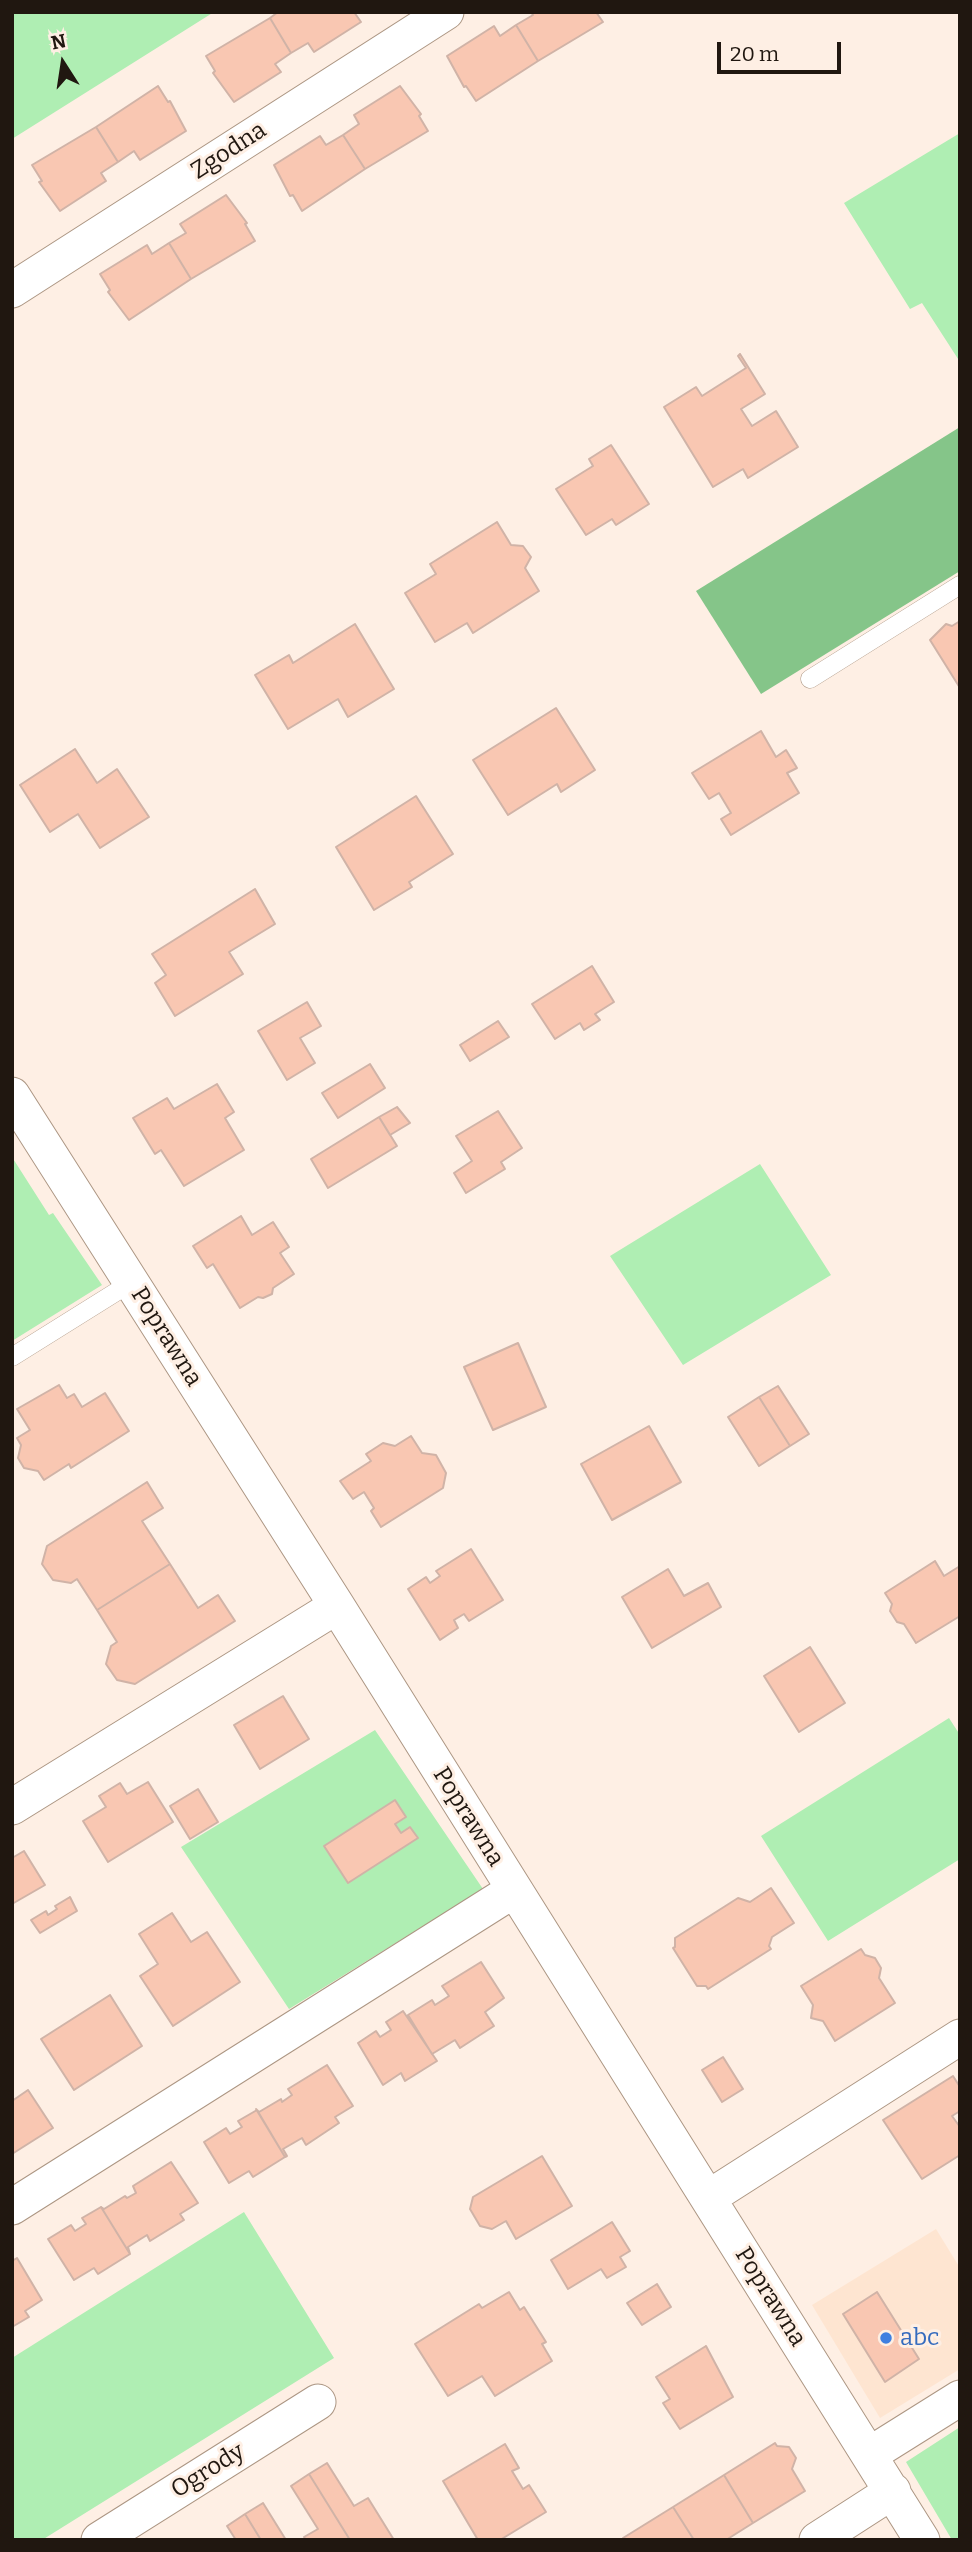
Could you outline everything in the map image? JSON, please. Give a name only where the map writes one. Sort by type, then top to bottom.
[{"type":"street","name":"Zgodna","points":[[12,290],[446,12]]},
{"type":"street","name":"Poprawna","points":[[12,1095],[337,1606],[922,2540]]},
{"type":"street","points":[[12,1807],[337,1606]]},
{"type":"street","points":[[12,2207],[513,1890]]},
{"type":"street","points":[[708,2198],[960,2037]]},
{"type":"street","points":[[869,2455],[960,2398]]},
{"type":"street","name":"Ogrody","points":[[99,2540],[318,2402]]},
{"type":"street","points":[[817,2540],[893,2491]]},
{"type":"lane","points":[[810,679],[960,585]]},
{"type":"lane","points":[[12,1357],[132,1282]]},
{"type":"shaded area","points":[[936,2229],[960,2268],[960,2369],[880,2418],[812,2305]]},
{"type":"green space","points":[[12,12],[214,12],[12,139]]},
{"type":"green space","points":[[960,133],[960,362],[922,303],[910,309],[844,203]]},
{"type":"green space","points":[[960,427],[960,571],[761,694],[696,591]]},
{"type":"green space","points":[[12,1157],[49,1215],[53,1213],[102,1285],[12,1341]]},
{"type":"green space","points":[[760,1164],[831,1275],[683,1365],[610,1256]]},
{"type":"green space","points":[[949,1718],[960,1735],[960,1859],[828,1941],[761,1836]]},
{"type":"green space","points":[[375,1730],[483,1889],[289,2009],[181,1847]]},
{"type":"green space","points":[[244,2212],[334,2358],[42,2540],[12,2540],[12,2358]]},
{"type":"green space","points":[[960,2427],[960,2540],[952,2540],[906,2462]]},
{"type":"building","points":[[278,12],[354,12],[361,22],[314,52],[308,43],[291,53],[270,18]]},
{"type":"building","points":[[531,12],[596,12],[603,22],[538,61],[516,25],[533,15]]},
{"type":"building","points":[[270,18],[291,53],[275,64],[281,72],[234,102],[213,73],[215,71],[206,56]]},
{"type":"building","points":[[516,25],[538,61],[476,101],[466,86],[464,87],[447,56],[494,26],[500,36]]},
{"type":"building","points":[[158,86],[168,102],[170,101],[186,131],[140,160],[134,151],[118,162],[96,127]]},
{"type":"building","points":[[400,86],[421,114],[419,116],[428,131],[365,169],[343,135],[359,124],[354,115]]},
{"type":"building","points":[[96,127],[118,162],[101,173],[106,181],[60,211],[39,182],[42,181],[32,165]]},
{"type":"building","points":[[343,135],[365,169],[302,211],[293,195],[290,196],[274,165],[320,136],[326,145]]},
{"type":"building","points":[[226,195],[247,223],[245,224],[255,241],[191,279],[169,243],[186,233],[180,224]]},
{"type":"building","points":[[169,243],[191,279],[129,320],[108,292],[110,290],[100,274],[147,245],[152,254]]},
{"type":"building","points":[[740,354],[765,394],[741,409],[752,426],[776,411],[798,447],[748,478],[743,469],[713,487],[664,407],[696,387],[702,396],[746,368],[738,356]]},
{"type":"building","points":[[611,445],[649,504],[616,525],[612,519],[586,535],[556,489],[593,466],[589,459]]},
{"type":"building","points":[[497,522],[511,545],[523,546],[531,557],[525,568],[539,591],[473,633],[467,623],[435,642],[405,593],[436,574],[430,564]]},
{"type":"building","points":[[960,621],[960,688],[930,640],[946,624],[952,626]]},
{"type":"building","points":[[355,624],[394,689],[348,717],[338,699],[288,729],[255,675],[289,655],[293,663]]},
{"type":"building","points":[[556,708],[595,770],[561,792],[557,784],[508,815],[473,760]]},
{"type":"building","points":[[761,731],[776,757],[786,750],[797,768],[787,773],[799,793],[731,835],[721,819],[731,813],[719,793],[709,799],[692,773]]},
{"type":"building","points":[[75,749],[97,783],[117,769],[149,817],[100,848],[78,814],[50,832],[20,785]]},
{"type":"building","points":[[416,796],[453,854],[409,882],[412,887],[374,910],[336,847]]},
{"type":"building","points":[[255,889],[275,924],[229,952],[243,974],[175,1016],[155,983],[166,975],[152,954]]},
{"type":"building","points":[[592,966],[614,1002],[595,1014],[600,1020],[584,1030],[580,1023],[555,1039],[532,1004]]},
{"type":"building","points":[[307,1002],[321,1026],[300,1038],[315,1063],[287,1080],[258,1031]]},
{"type":"building","points":[[498,1021],[509,1037],[470,1061],[460,1045]]},
{"type":"building","points":[[370,1064],[385,1088],[338,1118],[322,1093]]},
{"type":"building","points":[[217,1084],[234,1112],[225,1118],[244,1150],[184,1186],[161,1150],[155,1154],[133,1118],[167,1098],[174,1109]]},
{"type":"building","points":[[397,1107],[410,1123],[390,1135],[379,1117]]},
{"type":"building","points":[[498,1111],[522,1148],[501,1162],[505,1169],[466,1193],[454,1173],[472,1161],[456,1136]]},
{"type":"building","points":[[379,1117],[397,1146],[328,1188],[311,1159]]},
{"type":"building","points":[[241,1216],[252,1235],[273,1222],[289,1247],[280,1253],[294,1274],[273,1288],[272,1294],[258,1297],[240,1308],[213,1264],[207,1268],[193,1246]]},
{"type":"building","points":[[518,1343],[546,1407],[493,1430],[464,1367]]},
{"type":"building","points":[[59,1385],[67,1398],[74,1394],[82,1407],[105,1393],[129,1431],[71,1468],[69,1464],[44,1480],[38,1471],[24,1468],[18,1458],[21,1445],[17,1438],[30,1430],[17,1409]]},
{"type":"building","points":[[778,1386],[809,1434],[790,1446],[759,1397]]},
{"type":"building","points":[[759,1397],[790,1446],[759,1466],[728,1417]]},
{"type":"building","points":[[649,1426],[681,1482],[612,1520],[581,1464]]},
{"type":"building","points":[[411,1436],[422,1453],[436,1455],[446,1473],[443,1488],[381,1527],[364,1492],[353,1499],[340,1481],[371,1461],[366,1454],[383,1443],[395,1446]]},
{"type":"building","points":[[147,1482],[163,1508],[142,1521],[170,1564],[97,1610],[77,1579],[71,1583],[53,1580],[42,1564],[47,1546]]},
{"type":"building","points":[[471,1549],[503,1600],[469,1621],[464,1614],[454,1620],[458,1628],[440,1640],[408,1589],[426,1577],[430,1583],[440,1576],[436,1571]]},
{"type":"building","points":[[935,1561],[944,1576],[960,1566],[960,1616],[916,1643],[904,1624],[897,1622],[890,1611],[892,1604],[885,1593]]},
{"type":"building","points":[[170,1564],[198,1608],[218,1595],[235,1621],[135,1684],[117,1680],[106,1664],[111,1646],[117,1642],[97,1610]]},
{"type":"building","points":[[668,1569],[684,1596],[708,1583],[721,1607],[652,1648],[622,1597]]},
{"type":"building","points":[[810,1647],[845,1703],[799,1732],[764,1676]]},
{"type":"building","points":[[283,1696],[309,1739],[260,1769],[234,1725]]},
{"type":"building","points":[[148,1782],[173,1822],[108,1862],[83,1821],[106,1807],[99,1796],[120,1783],[127,1794]]},
{"type":"building","points":[[198,1789],[218,1822],[190,1839],[170,1806]]},
{"type":"building","points":[[395,1800],[406,1817],[395,1824],[401,1833],[410,1827],[418,1838],[348,1883],[324,1846]]},
{"type":"building","points":[[24,1851],[45,1885],[12,1904],[12,1858]]},
{"type":"building","points":[[771,1888],[794,1923],[772,1937],[769,1946],[771,1949],[708,1989],[706,1986],[697,1986],[673,1948],[675,1938],[738,1898],[750,1902]]},
{"type":"building","points":[[70,1897],[77,1911],[40,1933],[31,1920],[46,1911],[48,1915],[57,1909],[55,1906]]},
{"type":"building","points":[[172,1913],[191,1942],[207,1932],[240,1982],[173,2026],[140,1976],[158,1964],[139,1934]]},
{"type":"building","points":[[861,1949],[865,1955],[875,1958],[881,1968],[879,1978],[895,2003],[835,2041],[823,2021],[811,2018],[813,2005],[801,1986]]},
{"type":"building","points":[[481,1962],[504,1998],[485,2012],[494,2026],[460,2048],[455,2040],[432,2054],[408,2015],[432,2000],[435,2005],[449,1996],[442,1986]]},
{"type":"building","points":[[110,1995],[142,2046],[74,2090],[41,2039]]},
{"type":"building","points":[[403,2011],[437,2061],[405,2081],[401,2073],[383,2085],[358,2043],[376,2031],[380,2037],[391,2030],[386,2022]]},
{"type":"building","points":[[723,2057],[743,2089],[722,2102],[702,2070]]},
{"type":"building","points":[[327,2065],[353,2106],[335,2117],[339,2123],[306,2145],[302,2138],[283,2149],[287,2156],[285,2157],[256,2109],[259,2112],[281,2099],[282,2102],[292,2095],[288,2089]]},
{"type":"building","points":[[953,2076],[960,2087],[960,2111],[952,2116],[960,2127],[960,2155],[922,2179],[883,2120]]},
{"type":"building","points":[[28,2090],[53,2128],[12,2154],[12,2101]]},
{"type":"building","points":[[257,2110],[285,2157],[253,2177],[249,2171],[229,2183],[204,2142],[226,2128],[230,2134],[242,2127],[238,2121]]},
{"type":"building","points":[[542,2156],[572,2206],[516,2239],[506,2221],[492,2229],[480,2226],[470,2209],[473,2197]]},
{"type":"building","points":[[171,2162],[198,2203],[180,2214],[184,2220],[150,2241],[147,2235],[128,2247],[130,2254],[101,2207],[104,2209],[125,2196],[127,2198],[136,2193],[133,2186]]},
{"type":"building","points":[[101,2207],[130,2254],[98,2274],[94,2268],[74,2280],[48,2239],[71,2225],[75,2231],[86,2224],[82,2218]]},
{"type":"building","points":[[612,2222],[630,2251],[620,2257],[626,2267],[607,2278],[601,2269],[568,2289],[551,2260]]},
{"type":"building","points":[[17,2258],[42,2300],[25,2311],[29,2317],[12,2327],[12,2261]]},
{"type":"building","points":[[657,2284],[671,2307],[642,2325],[627,2303]]},
{"type":"building","points":[[509,2292],[520,2310],[524,2307],[546,2342],[542,2344],[552,2361],[495,2396],[482,2376],[448,2396],[415,2344],[479,2304],[482,2308]]},
{"type":"building","points":[[877,2292],[919,2359],[885,2382],[843,2314]]},
{"type":"building","points":[[706,2346],[733,2397],[680,2429],[663,2403],[670,2399],[656,2377]]},
{"type":"building","points":[[775,2443],[777,2446],[789,2447],[796,2458],[792,2469],[805,2491],[753,2523],[724,2475]]},
{"type":"building","points":[[505,2444],[519,2468],[512,2471],[523,2489],[529,2485],[546,2512],[500,2540],[478,2540],[443,2481]]},
{"type":"building","points":[[327,2463],[354,2506],[368,2498],[394,2540],[350,2540],[309,2474]]},
{"type":"building","points":[[309,2474],[350,2540],[306,2540],[304,2537],[318,2529],[291,2486]]},
{"type":"building","points":[[724,2475],[753,2523],[726,2540],[694,2540],[673,2507]]},
{"type":"building","points":[[263,2503],[286,2540],[261,2540],[245,2514]]},
{"type":"building","points":[[673,2507],[694,2540],[624,2540],[623,2538]]},
{"type":"building","points":[[245,2514],[261,2540],[236,2540],[227,2526]]},
{"type":"place","name":"abc","points":[[886,2338]]}]
